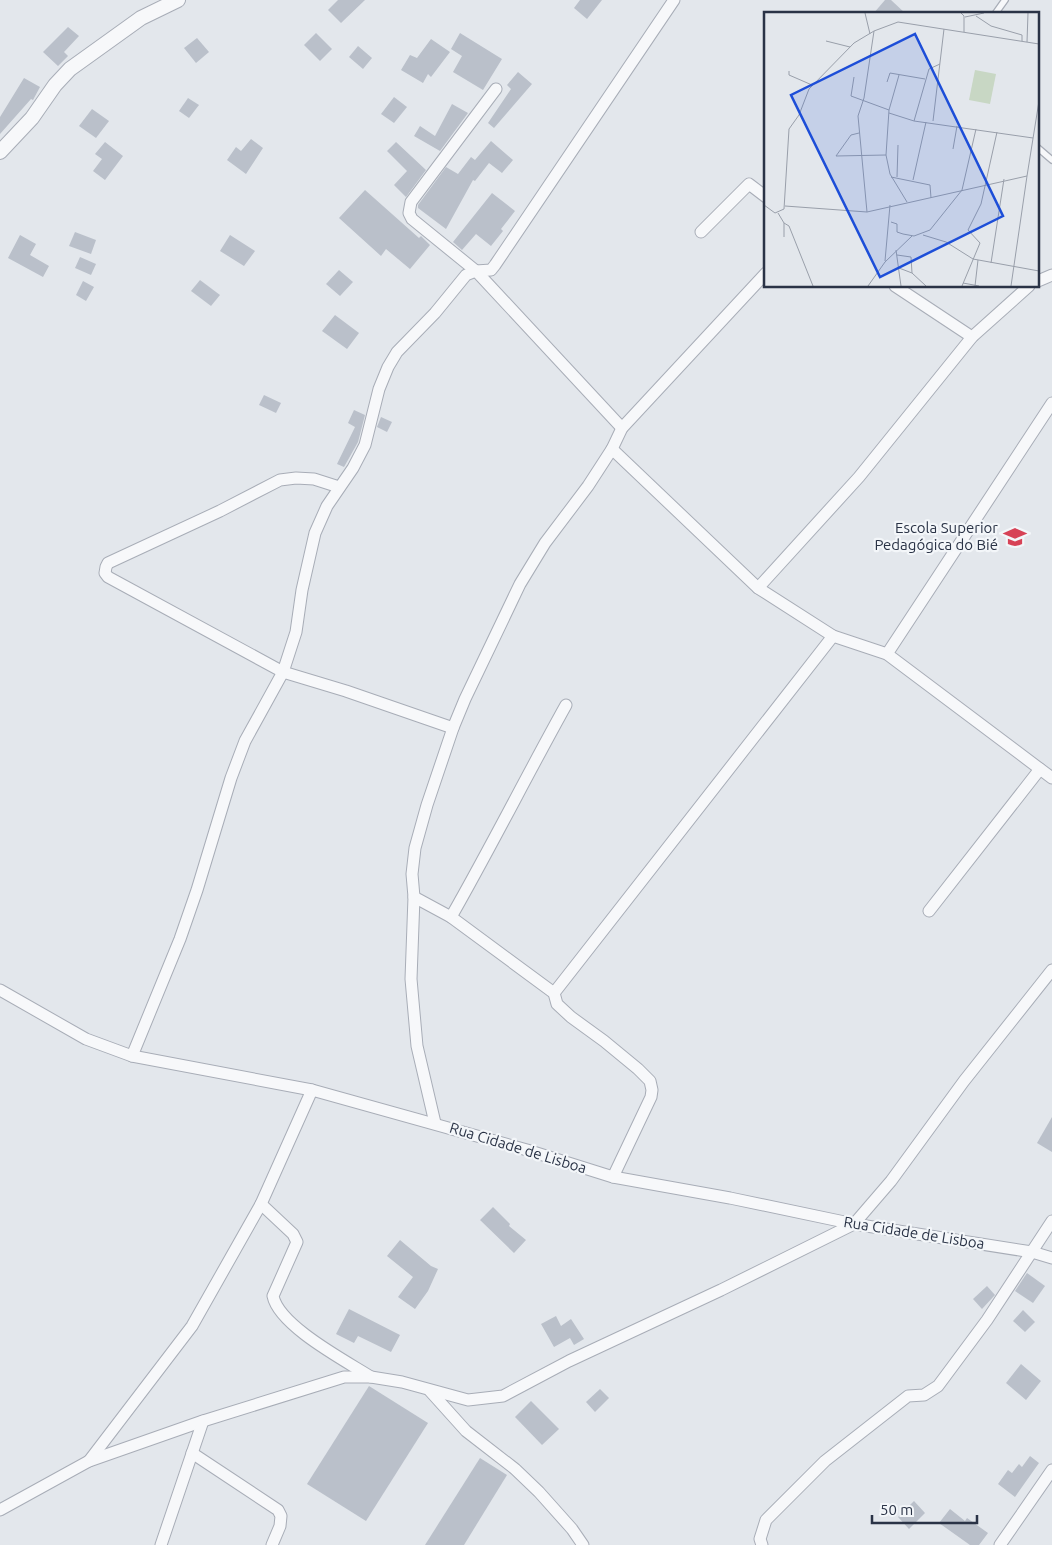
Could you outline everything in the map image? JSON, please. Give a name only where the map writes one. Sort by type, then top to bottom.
[{"type":"street","points":[[0,152],[32,118],[55,84],[70,68],[141,18],[178,0]]},
{"type":"street","points":[[132,1056],[183,931],[222,812],[231,778],[245,741],[283,672],[296,632],[302,590],[315,533],[327,506],[353,468],[365,445],[379,389],[388,366],[397,352],[435,313],[466,275],[490,270],[495,265],[674,0]]},
{"type":"street","points":[[496,89],[411,202],[409,213],[412,219],[476,272],[622,428]]},
{"type":"street","points":[[701,232],[749,184],[764,195]]},
{"type":"street","points":[[435,1124],[417,1046],[411,980],[414,897],[412,874],[415,848],[427,805],[453,728],[520,584],[545,543],[588,486],[612,449],[622,428],[764,275]]},
{"type":"street","points":[[1040,280],[1052,275]]},
{"type":"street","points":[[898,288],[972,337]]},
{"type":"street","points":[[758,588],[859,477],[972,337],[1027,288]]},
{"type":"street","points":[[887,654],[1052,404]]},
{"type":"street","points":[[612,449],[758,588],[833,636],[887,654],[1052,778]]},
{"type":"street","points":[[339,487],[314,479],[296,478],[280,480],[220,511],[108,563],[105,571],[108,577],[283,672],[346,691],[453,728]]},
{"type":"street","points":[[554,993],[833,636]]},
{"type":"street","points":[[451,917],[566,705]]},
{"type":"street","points":[[929,911],[1040,769]]},
{"type":"street","points":[[414,897],[451,917],[554,993],[557,1004],[571,1017],[604,1041],[650,1081],[651,1097],[613,1177]]},
{"type":"street","points":[[0,1510],[89,1461],[203,1421],[344,1378],[371,1377],[402,1382],[468,1400],[503,1396],[569,1361],[721,1290],[854,1224],[891,1181],[964,1081],[1052,970]]},
{"type":"street","name":"Rua Cidade de Lisboa","points":[[0,990],[86,1039],[132,1056],[312,1090],[613,1177],[730,1198],[854,1224],[1032,1252],[1052,1258]]},
{"type":"street","points":[[89,1461],[192,1326],[261,1204],[312,1090]]},
{"type":"street","points":[[261,1204],[293,1234],[297,1242],[275,1290],[273,1296],[275,1305],[288,1320],[304,1333],[371,1377]]},
{"type":"street","points":[[762,1545],[760,1539],[766,1520],[825,1461],[908,1396],[924,1395],[938,1386],[987,1320],[1052,1221]]},
{"type":"street","points":[[430,1390],[466,1431],[515,1469],[539,1492],[572,1529],[583,1545]]},
{"type":"street","points":[[161,1545],[203,1421]]},
{"type":"street","points":[[192,1453],[278,1510],[281,1516],[280,1526],[272,1545]]},
{"type":"street","points":[[1000,1545],[1052,1470]]},
{"type":"lane","points":[[997,12],[1006,0]]},
{"type":"lane","points":[[1040,150],[1052,160]]},
{"type":"building","points":[[338,0],[365,0],[341,23],[328,10]]},
{"type":"building","points":[[580,0],[602,0],[587,19],[574,8]]},
{"type":"building","points":[[885,0],[891,0],[904,12],[875,12]]},
{"type":"building","points":[[68,27],[79,36],[64,52],[68,56],[58,66],[43,52]]},
{"type":"building","points":[[316,33],[332,49],[320,61],[304,45]]},
{"type":"building","points":[[460,33],[502,59],[483,90],[453,72],[462,56],[451,49]]},
{"type":"building","points":[[197,38],[209,52],[196,63],[184,48]]},
{"type":"building","points":[[431,39],[450,52],[431,77],[428,74],[423,83],[401,70],[410,55],[417,58]]},
{"type":"building","points":[[358,46],[372,58],[363,69],[349,57]]},
{"type":"building","points":[[518,72],[532,84],[494,128],[488,123],[511,89],[507,85]]},
{"type":"building","points":[[24,78],[40,87],[33,100],[31,99],[0,134],[0,117]]},
{"type":"building","points":[[394,97],[407,107],[394,123],[381,114]]},
{"type":"building","points":[[188,98],[199,105],[189,118],[179,111]]},
{"type":"building","points":[[452,104],[468,113],[440,151],[414,136],[420,126],[435,136]]},
{"type":"building","points":[[92,109],[109,121],[96,138],[79,126]]},
{"type":"building","points":[[251,139],[263,148],[246,174],[227,160],[236,147],[241,151]]},
{"type":"building","points":[[491,141],[513,160],[502,173],[489,163],[475,181],[473,180],[446,229],[418,208],[418,205],[446,167],[458,174],[471,157],[475,160]]},
{"type":"building","points":[[105,142],[123,156],[105,180],[93,171],[102,159],[95,154]]},
{"type":"building","points":[[396,142],[426,170],[406,197],[394,185],[407,171],[387,151]]},
{"type":"building","points":[[365,190],[419,238],[421,236],[430,245],[410,269],[386,249],[381,256],[339,218]]},
{"type":"building","points":[[492,193],[515,211],[491,246],[476,234],[462,250],[453,242]]},
{"type":"building","points":[[75,232],[96,240],[91,254],[69,246]]},
{"type":"building","points":[[20,235],[36,244],[30,255],[49,266],[43,277],[8,258]]},
{"type":"building","points":[[230,235],[255,251],[244,266],[220,251]]},
{"type":"building","points":[[80,257],[96,264],[91,275],[75,268]]},
{"type":"building","points":[[339,270],[353,282],[340,296],[326,284]]},
{"type":"building","points":[[200,280],[220,295],[211,306],[191,291]]},
{"type":"building","points":[[83,281],[94,287],[86,301],[76,295]]},
{"type":"building","points":[[335,315],[359,333],[347,349],[322,331]]},
{"type":"building","points":[[264,395],[281,403],[276,413],[259,405]]},
{"type":"building","points":[[354,410],[365,415],[358,442],[344,467],[337,464],[355,427],[348,423]]},
{"type":"building","points":[[381,417],[392,422],[387,432],[377,427]]},
{"type":"building","points":[[1052,1117],[1052,1152],[1037,1143]]},
{"type":"building","points":[[493,1207],[510,1224],[509,1226],[526,1240],[514,1253],[480,1220]]},
{"type":"building","points":[[400,1240],[431,1266],[438,1269],[428,1291],[415,1309],[398,1297],[413,1277],[387,1256]]},
{"type":"building","points":[[1027,1273],[1045,1286],[1033,1303],[1015,1291]]},
{"type":"building","points":[[987,1286],[995,1295],[982,1309],[973,1299]]},
{"type":"building","points":[[349,1309],[400,1335],[391,1352],[358,1336],[354,1343],[336,1334]]},
{"type":"building","points":[[1023,1310],[1035,1322],[1025,1332],[1013,1321]]},
{"type":"building","points":[[556,1316],[561,1326],[571,1319],[584,1339],[574,1345],[570,1338],[554,1347],[541,1324]]},
{"type":"building","points":[[1021,1364],[1041,1381],[1026,1400],[1006,1383]]},
{"type":"building","points":[[369,1386],[428,1423],[366,1521],[307,1484]]},
{"type":"building","points":[[600,1389],[609,1398],[595,1412],[586,1402]]},
{"type":"building","points":[[531,1401],[559,1429],[542,1445],[515,1417]]},
{"type":"building","points":[[1030,1456],[1039,1463],[1015,1497],[998,1484],[1008,1470],[1012,1473],[1019,1464],[1022,1467]]},
{"type":"building","points":[[480,1458],[507,1475],[464,1545],[425,1545]]},
{"type":"building","points":[[914,1501],[925,1513],[909,1529],[898,1517]]},
{"type":"building","points":[[950,1509],[965,1521],[967,1518],[988,1533],[979,1545],[970,1545],[939,1523]]},
{"type":"place","name":"Escola Superior Pedagógica do Bié","points":[[1015,537]]}]
